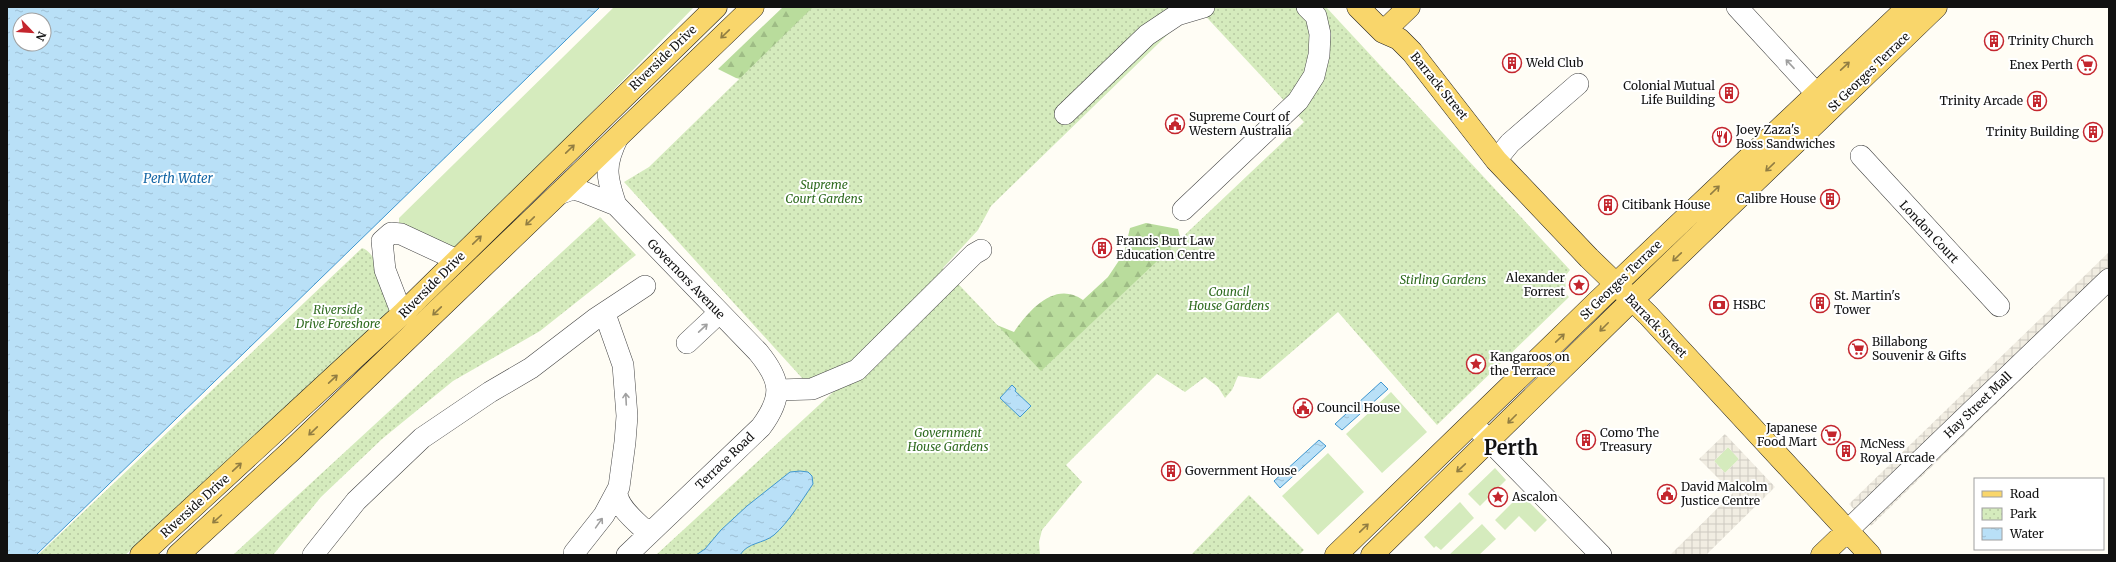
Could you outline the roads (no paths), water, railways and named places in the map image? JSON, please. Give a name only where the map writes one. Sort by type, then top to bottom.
[{"type":"main road","name":"Riverside Drive","points":[[140,555],[402,314],[716,7]]},
{"type":"main road","name":"Riverside Drive","points":[[178,555],[291,451],[753,7]]},
{"type":"main road","points":[[1392,31],[1409,7]]},
{"type":"main road","name":"St Georges Terrace","points":[[1336,555],[1616,284],[1908,7]]},
{"type":"main road","name":"St Georges Terrace","points":[[1372,555],[1489,442],[1632,300],[1936,7]]},
{"type":"main road","name":"Barrack Street","points":[[1369,9],[1412,52],[1496,160],[1632,300],[1870,555]]},
{"type":"main road","points":[[1822,555],[1847,531]]},
{"type":"street","points":[[1065,114],[1147,35],[1177,15],[1204,7]]},
{"type":"street","points":[[1737,7],[1816,93]]},
{"type":"street","points":[[1183,210],[1298,101],[1314,76],[1320,55],[1320,34],[1317,10]]},
{"type":"street","points":[[1496,160],[1510,143],[1578,84]]},
{"type":"street","name":"Governors Avenue","points":[[616,206],[609,182],[608,169],[609,154],[618,137]]},
{"type":"street","name":"London Court","points":[[1861,156],[1999,306]]},
{"type":"street","name":"Governors Avenue","points":[[558,194],[567,190],[580,190],[616,206],[758,352]]},
{"type":"street","points":[[402,314],[385,270],[382,241],[391,233],[401,234],[457,260]]},
{"type":"street","points":[[777,390],[812,389],[857,370],[974,254],[982,250]]},
{"type":"street","name":"Hay Street Mall","points":[[1847,531],[2109,279]]},
{"type":"street","points":[[313,555],[356,501],[422,438],[490,392],[530,368],[594,319],[605,314],[645,286]]},
{"type":"street","points":[[687,343],[719,313]]},
{"type":"street","points":[[575,554],[604,515],[618,489],[625,442],[625,388],[623,365],[605,314]]},
{"type":"street","name":"Terrace Road","points":[[627,555],[761,427],[776,405],[777,390],[772,368],[758,352]]},
{"type":"street","points":[[1472,423],[1591,551]]},
{"type":"street","points":[[618,489],[652,531]]},
{"type":"water","name":"Perth Water","points":[[7,7],[600,7],[36,555],[7,555]]},
{"type":"water","points":[[1381,382],[1388,389],[1342,430],[1335,424]]},
{"type":"water","points":[[1012,385],[1016,389],[1015,391],[1031,406],[1020,417],[1000,398]]},
{"type":"water","points":[[1319,440],[1326,446],[1280,488],[1274,481]]},
{"type":"water","points":[[790,472],[808,472],[812,476],[813,484],[790,518],[774,535],[751,545],[740,555],[696,555],[705,549],[721,530],[747,506]]},
{"type":"place","name":"Trinity Church","points":[[1994,41]]},
{"type":"place","name":"Weld Club","points":[[1512,63]]},
{"type":"place","name":"Enex Perth","points":[[2087,65]]},
{"type":"place","name":"Colonial Mutual Life Building","points":[[1729,93]]},
{"type":"place","name":"Trinity Arcade","points":[[2037,101]]},
{"type":"place","name":"Supreme Court of Western Australia","points":[[1175,124]]},
{"type":"place","name":"Trinity Building","points":[[2093,132]]},
{"type":"place","name":"Joey Zaza's Boss Sandwiches","points":[[1722,137]]},
{"type":"place","name":"Calibre House","points":[[1830,199]]},
{"type":"place","name":"Citibank House","points":[[1608,205]]},
{"type":"place","name":"Francis Burt Law Education Centre","points":[[1102,248]]},
{"type":"place","name":"Alexander Forrest","points":[[1579,285]]},
{"type":"place","name":"St. Martin's Tower","points":[[1820,303]]},
{"type":"place","name":"HSBC","points":[[1719,305]]},
{"type":"place","name":"Billabong Souvenir & Gifts","points":[[1858,349]]},
{"type":"place","name":"Kangaroos on the Terrace","points":[[1476,364]]},
{"type":"place","name":"Council House","points":[[1303,408]]},
{"type":"place","name":"Japanese Food Mart","points":[[1831,435]]},
{"type":"place","name":"Como The Treasury","points":[[1586,440]]},
{"type":"place","name":"McNess Royal Arcade","points":[[1846,451]]},
{"type":"place","name":"Government House","points":[[1171,471]]},
{"type":"place","name":"David Malcolm Justice Centre","points":[[1667,494]]},
{"type":"place","name":"Ascalon","points":[[1498,497]]},
{"type":"district","name":"Perth","points":[[1511,448]]},
{"type":"park label","name":"Supreme Court Gardens","points":[[824,192]]},
{"type":"park label","name":"Stirling Gardens","points":[[1443,280]]},
{"type":"park label","name":"Council House Gardens","points":[[1229,299]]},
{"type":"park label","name":"Riverside Drive Foreshore","points":[[338,317]]},
{"type":"park label","name":"Government House Gardens","points":[[948,440]]}]
